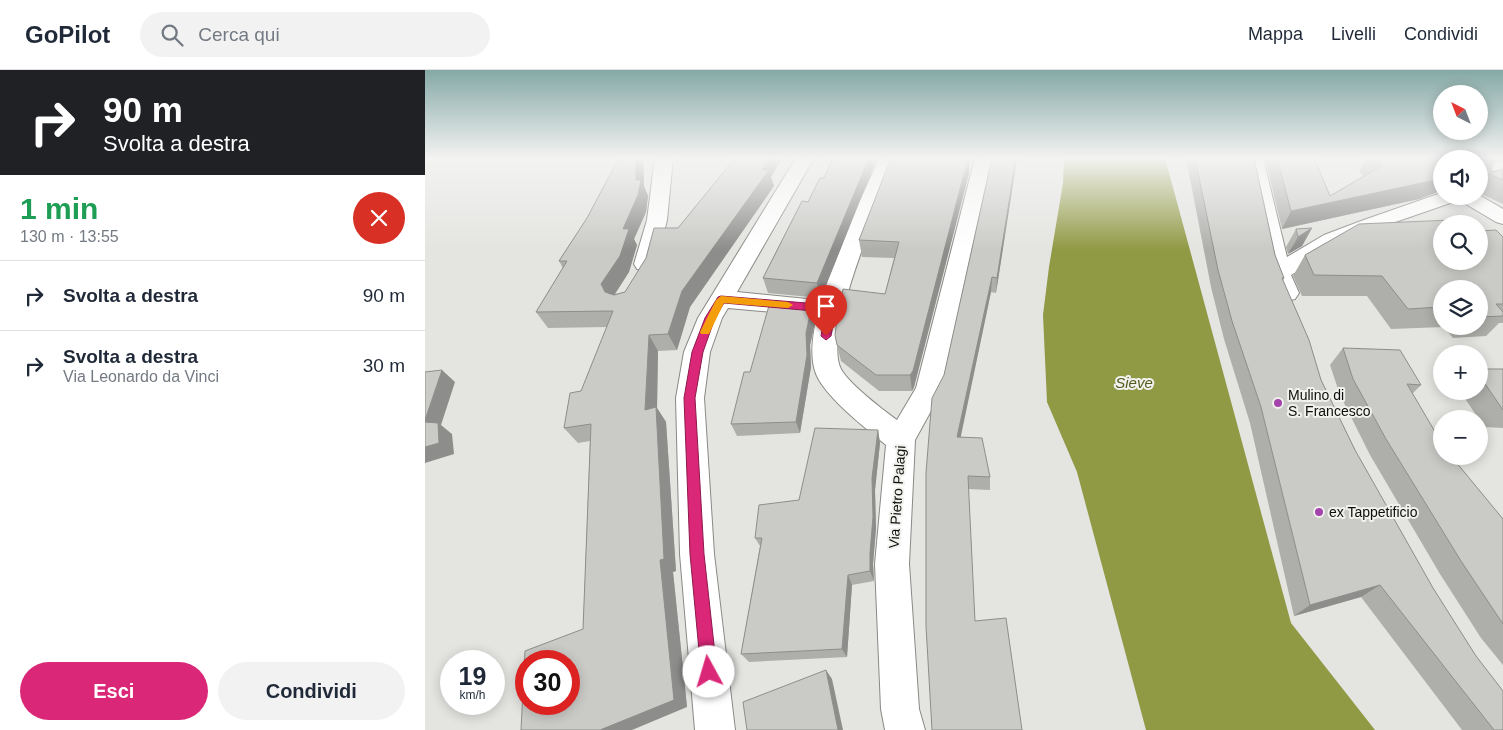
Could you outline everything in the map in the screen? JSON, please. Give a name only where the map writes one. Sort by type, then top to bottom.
[{"type":"street","points":[[638,280],[642,273],[657,220],[661,189]]},
{"type":"street","points":[[715,730],[697,554],[690,398],[697,352],[710,318],[787,189]]},
{"type":"street","points":[[881,189],[855,240],[831,309],[824,350],[828,372],[851,398],[901,440]]},
{"type":"street","name":"Via Pietro Palagi","points":[[905,730],[900,709],[892,564],[901,440],[929,389],[971,189]]},
{"type":"street","points":[[1261,189],[1279,272],[1296,314]]},
{"type":"street","points":[[1279,272],[1332,240],[1368,225],[1433,203]]},
{"type":"street","points":[[1481,205],[1495,213],[1493,226],[1503,239]]},
{"type":"street","points":[[721,300],[831,309]]},
{"type":"water","name":"Sieve","points":[[1062,189],[1173,189],[1291,623],[1375,730],[1146,730],[1077,472],[1047,402],[1043,315]]},
{"type":"building","points":[[603,189],[639,189],[623,229],[629,229],[620,256],[601,284],[605,292],[614,295],[625,292],[646,258],[654,228],[678,228],[710,189],[755,189],[682,291],[668,334],[649,335],[645,410],[656,407],[664,559],[660,560],[674,700],[600,730],[521,730],[522,715],[580,715],[580,650],[528,650],[583,629],[591,424],[564,428],[570,393],[581,391],[613,311],[536,312],[567,261],[559,261],[587,218]]},
{"type":"building","points":[[815,189],[856,189],[817,283],[763,278],[802,201],[808,202]]},
{"type":"building","points":[[879,189],[960,189],[913,371],[910,375],[876,375],[837,345],[835,335],[843,289],[885,294],[899,242],[859,240]]},
{"type":"building","points":[[985,189],[1011,189],[997,278],[992,277],[957,437],[982,438],[990,477],[968,476],[975,621],[1006,618],[1022,730],[932,730],[926,626],[926,473],[932,398],[944,375]]},
{"type":"building","points":[[1201,189],[1261,189],[1275,255],[1284,278],[1282,278],[1309,340],[1321,380],[1355,450],[1433,588],[1476,656],[1503,691],[1503,730],[1494,730],[1380,585],[1310,605],[1261,407],[1232,321],[1218,270]]},
{"type":"building","points":[[1285,189],[1327,189],[1330,196],[1342,189],[1395,189],[1291,211]]},
{"type":"building","points":[[1433,221],[1433,270],[1488,270],[1488,230],[1496,230],[1503,237],[1503,304],[1496,304],[1503,312],[1503,316],[1488,317],[1488,280],[1433,280],[1433,307],[1408,309],[1382,276],[1314,275],[1305,255],[1359,224]]},
{"type":"building","points":[[1312,228],[1298,237],[1296,229]]},
{"type":"building","points":[[770,302],[812,305],[806,333],[807,355],[796,422],[731,424],[744,372],[750,372]]},
{"type":"building","points":[[1343,348],[1400,350],[1421,385],[1407,384],[1433,428],[1433,465],[1458,465],[1503,519],[1503,624],[1461,561],[1386,439],[1353,379]]},
{"type":"building","points":[[1488,369],[1503,369],[1503,410],[1488,388]]},
{"type":"building","points":[[442,370],[425,420],[425,372]]},
{"type":"building","points":[[425,422],[438,423],[439,443],[425,447]]},
{"type":"building","points":[[815,428],[878,430],[872,478],[873,517],[870,571],[848,575],[842,649],[741,654],[762,538],[755,538],[759,505],[799,500]]},
{"type":"building","points":[[826,670],[838,730],[747,730],[743,702]]},
{"type":"slow traffic","points":[[705,332],[710,318],[721,300],[788,305]]},
{"type":"place","name":"Mulino di S. Francesco","points":[[1278,403]]},
{"type":"place","name":"ex Tappetificio","points":[[1319,512]]},
{"type":"route","points":[[709,672],[697,554],[690,398],[697,352],[710,318],[721,300],[831,309],[826,336]]}]
